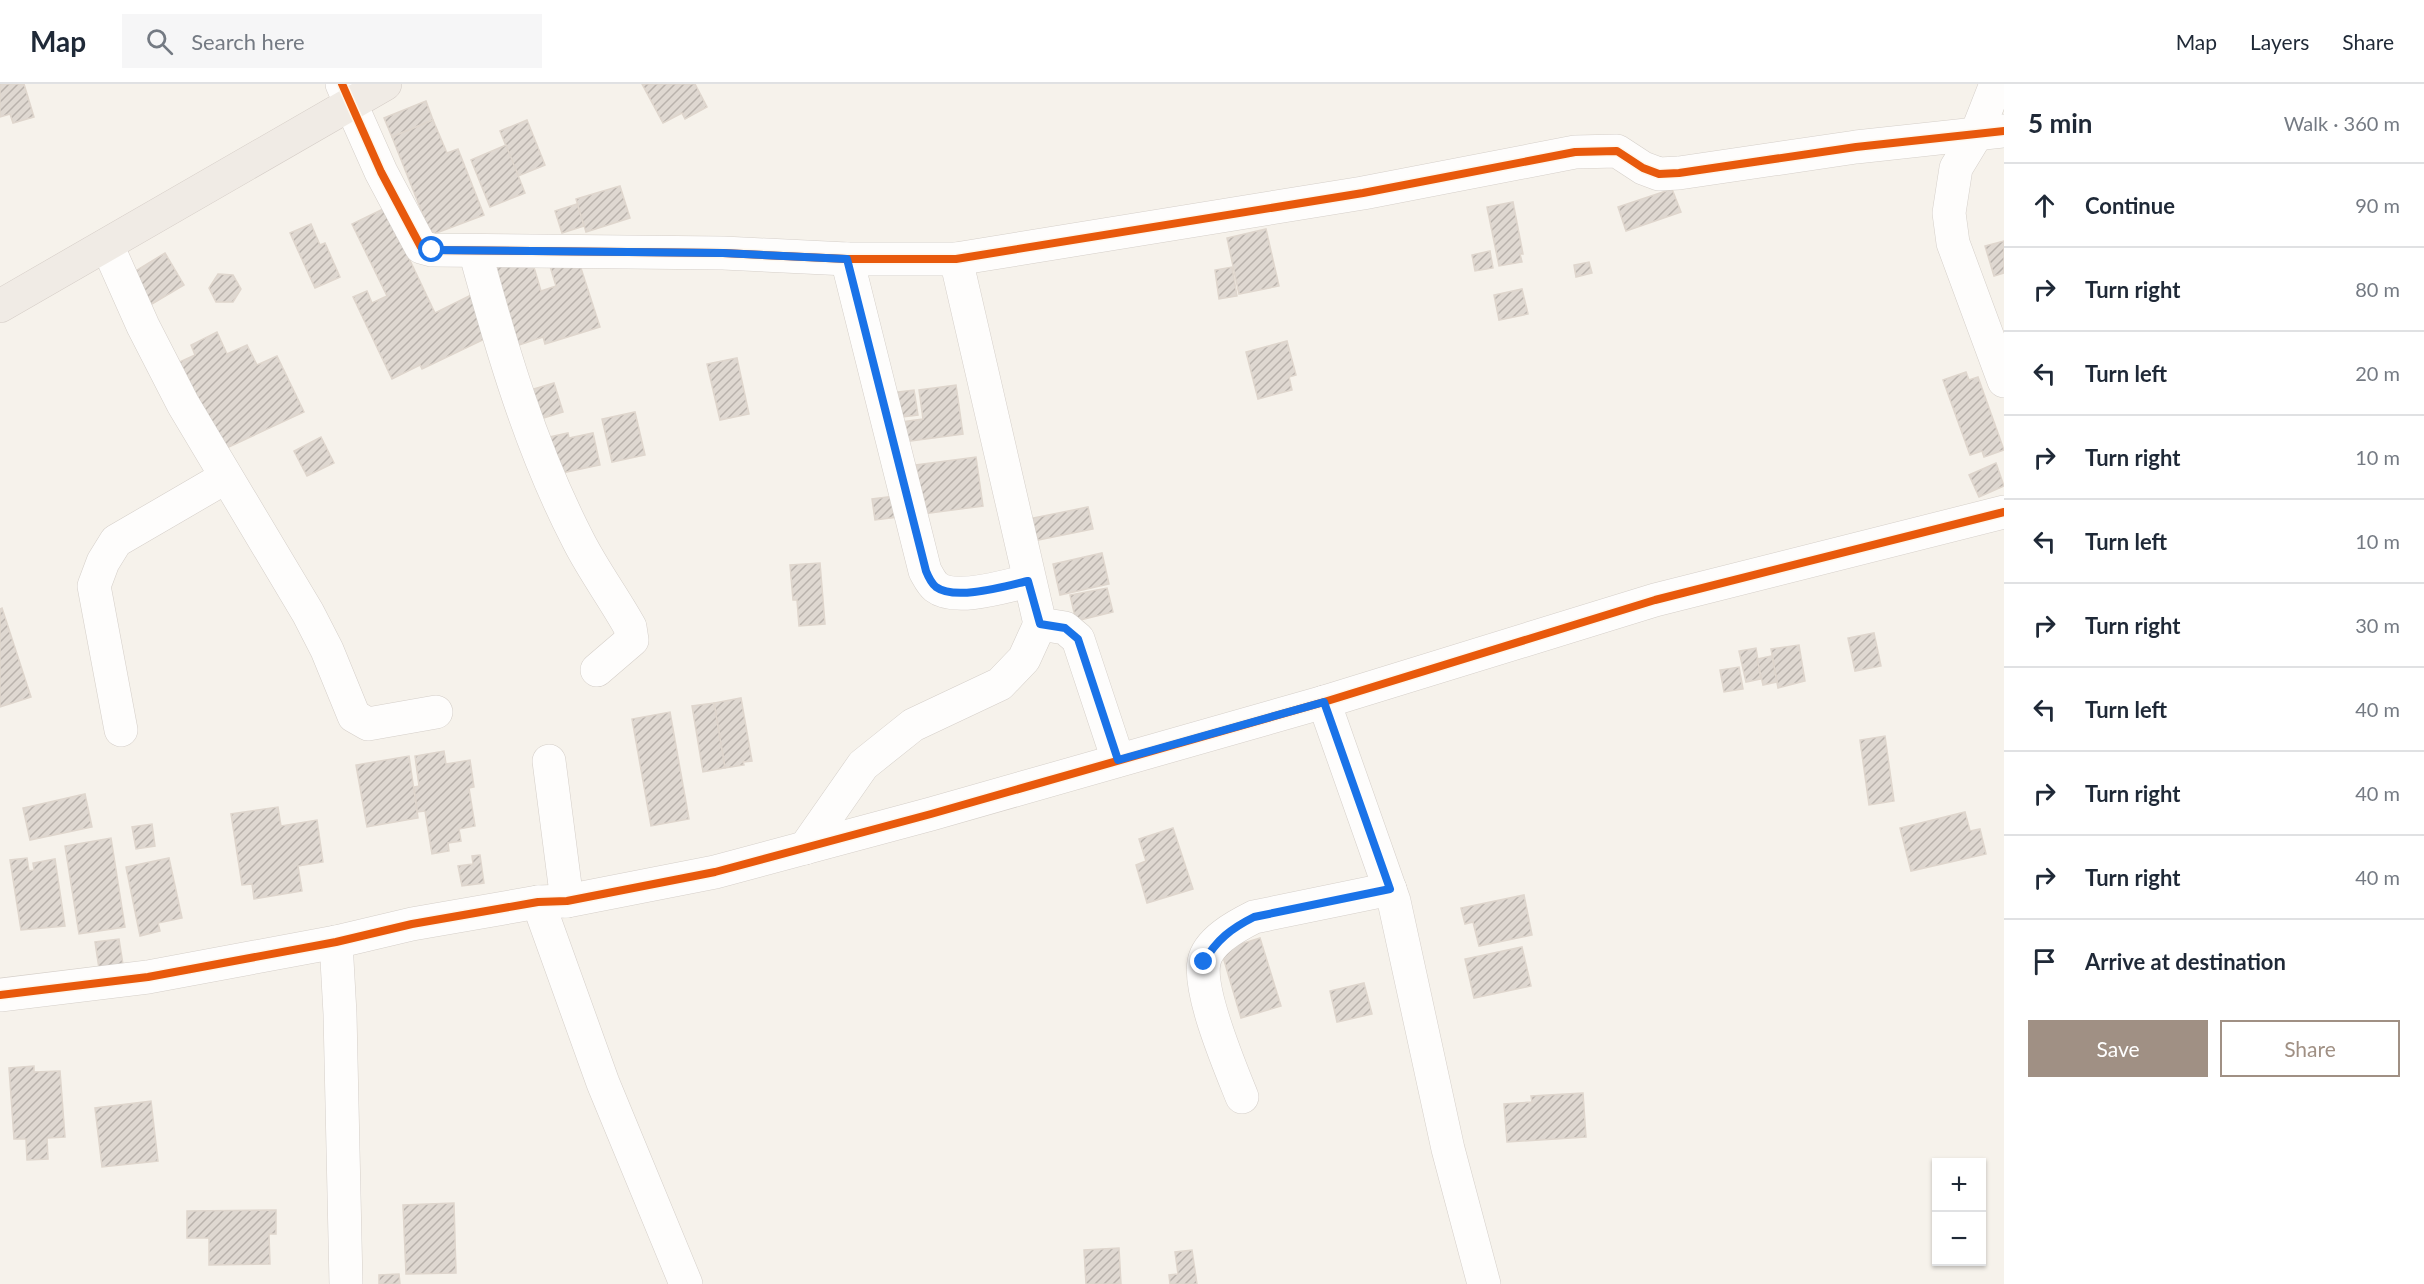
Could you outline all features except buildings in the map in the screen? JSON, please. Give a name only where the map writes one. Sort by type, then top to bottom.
[{"type":"highway","points":[[0,306],[107,245],[346,94],[385,84]]},
{"type":"street","points":[[1996,84],[1990,133],[1956,168],[1948,213],[1953,243],[2004,381]]},
{"type":"street","points":[[346,94],[381,172],[426,250],[723,253],[847,259],[956,259],[1363,193],[1575,152],[1617,151],[1659,174],[1856,147],[1990,133]]},
{"type":"street","points":[[107,245],[143,326],[183,404],[308,613],[327,650],[354,716],[368,724],[436,712]]},
{"type":"street","points":[[475,251],[499,340],[535,441],[578,541],[630,627],[632,640],[597,670]]},
{"type":"street","points":[[847,259],[926,571],[937,588],[952,592],[975,592],[1028,581]]},
{"type":"street","points":[[806,848],[863,765],[913,725],[1000,684],[1024,658],[1040,624],[1028,581],[1018,522],[956,259]]},
{"type":"street","points":[[121,730],[94,586],[97,575],[116,542],[226,477]]},
{"type":"street","points":[[0,995],[148,977],[336,942],[412,924],[714,872],[1324,702],[1655,600],[2004,512]]},
{"type":"street","points":[[1040,624],[1065,628],[1078,639],[1118,760]]},
{"type":"street","points":[[1324,702],[1390,889],[1423,1025],[1448,1149],[1484,1284]]},
{"type":"street","points":[[549,761],[553,901],[603,1083],[686,1284]]},
{"type":"street","points":[[1242,1097],[1205,989],[1204,962],[1212,946],[1234,927],[1254,917],[1390,889]]},
{"type":"street","points":[[336,942],[340,1014],[346,1284]]},
{"type":"cycle path","points":[[342,84],[381,172],[421,247],[432,250],[723,253],[847,259],[956,259],[1363,193],[1575,152],[1617,151],[1643,168],[1659,174],[1856,147],[2004,131]]},
{"type":"cycle path","points":[[0,995],[148,977],[336,942],[412,924],[538,902],[567,901],[715,872],[931,814],[1324,702],[1655,600],[2004,512]]},
{"type":"route","points":[[432,250],[723,253],[847,259],[926,571],[937,588],[952,592],[975,592],[1028,581],[1040,624],[1065,628],[1078,639],[1118,760],[1324,702],[1340,754],[1374,839],[1390,889],[1272,911],[1254,917],[1234,927],[1212,946],[1204,962]]}]
